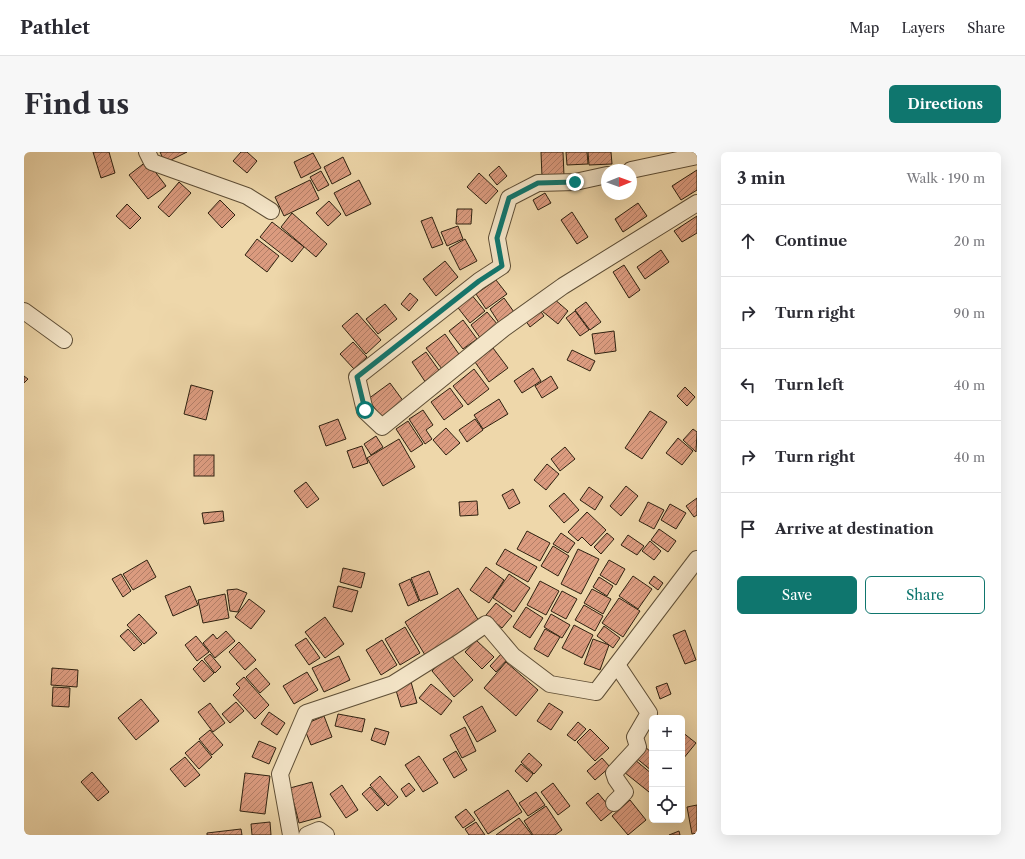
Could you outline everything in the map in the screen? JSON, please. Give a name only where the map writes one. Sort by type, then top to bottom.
[{"type":"street","points":[[147,152],[152,162],[247,196],[271,210]]},
{"type":"street","points":[[637,169],[697,156]]},
{"type":"street","points":[[601,176],[575,182],[538,183],[509,198],[497,238],[502,266],[479,281],[357,377],[365,410],[382,427],[504,328],[563,286],[697,203]]},
{"type":"street","points":[[24,311],[64,340]]},
{"type":"street","points":[[291,835],[280,774],[306,713],[393,684],[486,624],[513,656],[550,684],[596,692],[697,559]]},
{"type":"street","points":[[614,803],[625,792],[616,779],[614,773],[638,747],[635,737],[648,713],[616,665]]},
{"type":"street","points":[[307,835],[319,830],[326,835]]},
{"type":"building","points":[[93,152],[109,152],[115,173],[101,178]]},
{"type":"building","points":[[160,152],[187,152],[165,163]]},
{"type":"building","points":[[241,152],[247,152],[257,161],[247,173],[233,161]]},
{"type":"building","points":[[541,152],[563,152],[564,176],[542,177]]},
{"type":"building","points":[[566,152],[587,152],[588,164],[567,165]]},
{"type":"building","points":[[588,152],[611,152],[612,164],[589,165]]},
{"type":"building","points":[[313,153],[321,168],[301,178],[294,162]]},
{"type":"building","points":[[343,157],[351,174],[332,184],[324,167]]},
{"type":"building","points":[[147,161],[166,186],[148,199],[129,175]]},
{"type":"building","points":[[499,166],[507,176],[497,185],[489,175]]},
{"type":"building","points":[[697,170],[697,190],[681,200],[672,186]]},
{"type":"building","points":[[321,171],[329,185],[318,191],[310,177]]},
{"type":"building","points":[[479,173],[498,191],[486,204],[467,187]]},
{"type":"building","points":[[310,180],[319,199],[284,216],[275,197]]},
{"type":"building","points":[[359,180],[371,204],[346,216],[334,193]]},
{"type":"building","points":[[179,182],[191,193],[169,217],[158,207]]},
{"type":"building","points":[[545,193],[551,203],[538,210],[533,200]]},
{"type":"building","points":[[220,200],[235,215],[222,228],[208,213]]},
{"type":"building","points":[[329,201],[341,214],[328,226],[316,213]]},
{"type":"building","points":[[638,203],[647,216],[623,232],[615,219]]},
{"type":"building","points":[[127,204],[141,218],[130,229],[116,216]]},
{"type":"building","points":[[457,209],[472,209],[471,224],[456,224]]},
{"type":"building","points":[[572,212],[588,237],[577,244],[561,220]]},
{"type":"building","points":[[292,213],[327,244],[316,257],[281,227]]},
{"type":"building","points":[[697,216],[697,233],[682,242],[674,231]]},
{"type":"building","points":[[432,217],[443,244],[432,248],[421,221]]},
{"type":"building","points":[[272,222],[304,247],[292,262],[260,237]]},
{"type":"building","points":[[458,226],[463,239],[447,246],[441,232]]},
{"type":"building","points":[[257,239],[279,256],[267,272],[245,255]]},
{"type":"building","points":[[465,239],[477,261],[460,270],[449,248]]},
{"type":"building","points":[[661,250],[669,262],[645,279],[637,267]]},
{"type":"building","points":[[445,261],[458,277],[436,296],[423,279]]},
{"type":"building","points":[[624,265],[640,290],[629,298],[613,272]]},
{"type":"building","points":[[496,280],[507,294],[486,309],[476,294]]},
{"type":"building","points":[[410,293],[418,300],[409,311],[401,304]]},
{"type":"building","points":[[470,293],[485,311],[470,323],[455,304]]},
{"type":"building","points":[[504,298],[514,312],[499,323],[490,309]]},
{"type":"building","points":[[553,298],[568,311],[558,324],[542,311]]},
{"type":"building","points":[[586,302],[601,322],[590,330],[575,310]]},
{"type":"building","points":[[385,304],[397,319],[378,334],[366,319]]},
{"type":"building","points":[[537,306],[544,316],[530,327],[523,317]]},
{"type":"building","points":[[575,311],[589,330],[580,336],[566,318]]},
{"type":"building","points":[[487,312],[498,325],[481,339],[471,325]]},
{"type":"building","points":[[357,313],[381,340],[366,354],[342,326]]},
{"type":"building","points":[[463,320],[477,339],[463,349],[449,331]]},
{"type":"building","points":[[614,331],[616,351],[595,354],[592,334]]},
{"type":"building","points":[[445,334],[463,360],[445,373],[426,348]]},
{"type":"building","points":[[353,342],[367,357],[354,369],[340,354]]},
{"type":"building","points":[[493,348],[508,368],[489,382],[475,362]]},
{"type":"building","points":[[572,350],[595,361],[590,371],[567,360]]},
{"type":"building","points":[[426,352],[443,376],[428,386],[412,362]]},
{"type":"building","points":[[533,368],[541,381],[522,393],[514,381]]},
{"type":"building","points":[[474,369],[489,389],[468,405],[453,386]]},
{"type":"building","points":[[24,376],[28,379],[24,383]]},
{"type":"building","points":[[551,376],[558,388],[542,398],[535,386]]},
{"type":"building","points":[[390,383],[404,402],[382,418],[368,399]]},
{"type":"building","points":[[191,385],[213,391],[206,420],[184,414]]},
{"type":"building","points":[[685,387],[695,397],[687,406],[677,396]]},
{"type":"building","points":[[450,388],[463,406],[444,420],[431,402]]},
{"type":"building","points":[[499,399],[508,414],[483,429],[474,415]]},
{"type":"building","points":[[423,410],[433,425],[426,430],[432,439],[425,444],[409,419]]},
{"type":"building","points":[[650,411],[667,422],[642,459],[625,448]]},
{"type":"building","points":[[338,419],[346,439],[326,446],[319,426]]},
{"type":"building","points":[[475,419],[483,430],[467,442],[459,430]]},
{"type":"building","points":[[408,421],[423,444],[411,452],[396,429]]},
{"type":"building","points":[[446,428],[460,443],[446,455],[433,440]]},
{"type":"building","points":[[693,429],[697,432],[696,452],[683,440]]},
{"type":"building","points":[[376,436],[383,447],[371,455],[364,444]]},
{"type":"building","points":[[678,438],[693,451],[682,465],[666,453]]},
{"type":"building","points":[[399,439],[415,467],[383,486],[367,458]]},
{"type":"building","points":[[362,446],[368,463],[353,468],[347,451]]},
{"type":"building","points":[[565,447],[575,459],[560,471],[551,459]]},
{"type":"building","points":[[194,455],[214,455],[214,476],[194,476]]},
{"type":"building","points":[[547,464],[559,474],[546,490],[534,480]]},
{"type":"building","points":[[306,482],[319,499],[307,508],[294,491]]},
{"type":"building","points":[[626,486],[638,496],[621,516],[610,506]]},
{"type":"building","points":[[589,487],[603,497],[595,510],[580,500]]},
{"type":"building","points":[[513,489],[520,503],[509,509],[502,495]]},
{"type":"building","points":[[564,493],[579,510],[564,523],[549,506]]},
{"type":"building","points":[[697,498],[697,515],[694,517],[686,506]]},
{"type":"building","points":[[477,501],[478,515],[460,516],[459,502]]},
{"type":"building","points":[[648,502],[664,510],[654,529],[639,521]]},
{"type":"building","points":[[670,504],[686,513],[676,529],[661,520]]},
{"type":"building","points":[[223,511],[224,521],[204,524],[202,513]]},
{"type":"building","points":[[587,512],[606,530],[591,546],[582,537],[578,541],[568,532]]},
{"type":"building","points":[[659,529],[676,541],[668,552],[651,540]]},
{"type":"building","points":[[527,531],[550,543],[540,561],[517,549]]},
{"type":"building","points":[[561,533],[575,543],[568,553],[553,544]]},
{"type":"building","points":[[607,533],[614,539],[601,554],[594,547]]},
{"type":"building","points":[[628,535],[644,546],[637,555],[621,545]]},
{"type":"building","points":[[650,541],[661,551],[654,560],[642,551]]},
{"type":"building","points":[[553,546],[569,556],[558,576],[541,566]]},
{"type":"building","points":[[505,549],[537,567],[528,582],[496,564]]},
{"type":"building","points":[[578,549],[599,559],[581,594],[561,584]]},
{"type":"building","points":[[147,560],[156,577],[133,590],[123,574]]},
{"type":"building","points":[[609,560],[625,569],[616,585],[600,575]]},
{"type":"building","points":[[486,567],[504,580],[489,603],[470,590]]},
{"type":"building","points":[[343,568],[365,573],[361,588],[340,582]]},
{"type":"building","points":[[429,571],[438,594],[420,601],[411,578]]},
{"type":"building","points":[[121,574],[131,591],[123,597],[112,579]]},
{"type":"building","points":[[509,574],[530,588],[514,612],[493,598]]},
{"type":"building","points":[[633,576],[652,589],[638,609],[619,596]]},
{"type":"building","points":[[654,576],[663,583],[658,590],[649,583]]},
{"type":"building","points":[[599,577],[613,586],[607,596],[593,587]]},
{"type":"building","points":[[410,579],[419,601],[408,606],[399,584]]},
{"type":"building","points":[[540,581],[559,591],[546,615],[527,605]]},
{"type":"building","points":[[190,586],[198,605],[173,616],[165,596]]},
{"type":"building","points":[[338,586],[358,591],[352,612],[333,607]]},
{"type":"building","points":[[458,588],[479,621],[425,655],[405,622]]},
{"type":"building","points":[[237,589],[247,593],[238,612],[230,611],[227,590]]},
{"type":"building","points":[[592,589],[611,599],[603,614],[584,603]]},
{"type":"building","points":[[562,591],[577,599],[566,619],[551,611]]},
{"type":"building","points":[[225,594],[229,618],[203,623],[198,600]]},
{"type":"building","points":[[619,598],[640,611],[623,637],[602,623]]},
{"type":"building","points":[[249,599],[265,611],[251,629],[235,617]]},
{"type":"building","points":[[496,603],[512,616],[502,628],[486,615]]},
{"type":"building","points":[[584,605],[603,616],[595,631],[575,620]]},
{"type":"building","points":[[526,607],[543,618],[530,638],[513,627]]},
{"type":"building","points":[[139,614],[157,633],[144,644],[127,625]]},
{"type":"building","points":[[551,614],[570,625],[562,638],[544,627]]},
{"type":"building","points":[[325,617],[344,644],[325,658],[305,632]]},
{"type":"building","points":[[574,625],[593,635],[582,658],[562,648]]},
{"type":"building","points":[[604,626],[620,638],[613,648],[597,636]]},
{"type":"building","points":[[405,627],[420,653],[400,665],[385,639]]},
{"type":"building","points":[[128,629],[142,644],[134,651],[120,636]]},
{"type":"building","points":[[545,629],[560,637],[548,657],[534,649]]},
{"type":"building","points":[[685,630],[696,660],[685,664],[673,635]]},
{"type":"building","points":[[226,631],[235,641],[215,658],[203,643],[213,634],[217,639]]},
{"type":"building","points":[[196,636],[209,652],[197,661],[185,645]]},
{"type":"building","points":[[306,638],[320,658],[309,665],[295,645]]},
{"type":"building","points":[[593,639],[609,645],[600,670],[584,664]]},
{"type":"building","points":[[382,640],[397,665],[381,675],[366,650]]},
{"type":"building","points":[[476,640],[494,657],[482,669],[465,652]]},
{"type":"building","points":[[239,642],[256,660],[245,670],[229,652]]},
{"type":"building","points":[[502,653],[508,659],[496,672],[490,666]]},
{"type":"building","points":[[210,654],[221,667],[215,673],[204,659]]},
{"type":"building","points":[[450,654],[473,680],[454,697],[432,671]]},
{"type":"building","points":[[339,656],[350,680],[324,692],[312,668]]},
{"type":"building","points":[[202,660],[214,673],[204,682],[193,669]]},
{"type":"building","points":[[506,662],[538,690],[516,716],[484,688]]},
{"type":"building","points":[[52,668],[78,670],[77,687],[51,685]]},
{"type":"building","points":[[256,668],[270,684],[260,693],[246,677]]},
{"type":"building","points":[[307,672],[318,690],[294,704],[283,686]]},
{"type":"building","points":[[244,677],[269,705],[255,719],[233,695],[240,688],[236,684]]},
{"type":"building","points":[[411,682],[417,703],[401,707],[395,687]]},
{"type":"building","points":[[667,683],[671,694],[660,699],[656,687]]},
{"type":"building","points":[[431,684],[452,701],[441,715],[419,698]]},
{"type":"building","points":[[53,687],[70,688],[69,707],[52,706]]},
{"type":"building","points":[[141,699],[159,721],[136,740],[118,718]]},
{"type":"building","points":[[236,702],[244,711],[230,723],[222,714]]},
{"type":"building","points":[[210,703],[225,723],[213,732],[198,712]]},
{"type":"building","points":[[549,703],[563,712],[551,730],[537,721]]},
{"type":"building","points":[[482,706],[496,731],[477,742],[463,717]]},
{"type":"building","points":[[269,712],[285,723],[277,735],[261,724]]},
{"type":"building","points":[[338,714],[365,719],[362,732],[335,726]]},
{"type":"building","points":[[324,716],[332,737],[311,745],[303,725]]},
{"type":"building","points":[[578,722],[586,729],[575,741],[567,735]]},
{"type":"building","points":[[465,727],[476,751],[462,758],[450,735]]},
{"type":"building","points":[[375,728],[389,732],[385,745],[371,740]]},
{"type":"building","points":[[590,729],[609,748],[595,761],[577,742]]},
{"type":"building","points":[[210,730],[223,745],[212,755],[199,739]]},
{"type":"building","points":[[685,734],[696,743],[685,757]]},
{"type":"building","points":[[199,741],[212,757],[199,769],[185,753]]},
{"type":"building","points":[[259,741],[276,748],[269,764],[252,757]]},
{"type":"building","points":[[644,746],[649,750],[649,769],[635,757]]},
{"type":"building","points":[[456,751],[467,770],[454,778],[443,759]]},
{"type":"building","points":[[529,753],[542,765],[534,774],[521,762]]},
{"type":"building","points":[[419,756],[438,783],[423,792],[405,765]]},
{"type":"building","points":[[185,757],[200,775],[185,787],[170,769]]},
{"type":"building","points":[[602,758],[610,767],[595,780],[587,771]]},
{"type":"building","points":[[634,759],[649,772],[649,792],[624,772]]},
{"type":"building","points":[[521,764],[533,774],[527,782],[515,771]]},
{"type":"building","points":[[92,772],[109,792],[98,801],[81,782]]},
{"type":"building","points":[[245,773],[270,776],[265,814],[240,811]]},
{"type":"building","points":[[380,776],[398,797],[388,806],[370,785]]},
{"type":"building","points":[[312,782],[321,817],[299,823],[290,788]]},
{"type":"building","points":[[409,783],[415,790],[406,797],[401,789]]},
{"type":"building","points":[[553,783],[570,806],[558,815],[541,792]]},
{"type":"building","points":[[342,785],[358,810],[346,818],[330,794]]},
{"type":"building","points":[[370,787],[385,804],[377,811],[362,794]]},
{"type":"building","points":[[508,790],[522,812],[488,834],[474,812]]},
{"type":"building","points":[[536,792],[545,805],[528,816],[519,803]]},
{"type":"building","points":[[598,793],[613,811],[601,821],[586,803]]},
{"type":"building","points":[[630,800],[646,820],[628,835],[612,816]]},
{"type":"building","points":[[697,805],[697,833],[692,834],[687,807]]},
{"type":"building","points":[[546,806],[562,830],[555,835],[533,835],[524,821]]},
{"type":"building","points":[[466,809],[475,820],[463,828],[455,817]]},
{"type":"building","points":[[519,818],[532,835],[496,835]]},
{"type":"building","points":[[270,822],[271,835],[252,835],[251,824]]},
{"type":"building","points":[[476,822],[485,835],[469,835],[465,829]]},
{"type":"building","points":[[241,829],[242,835],[207,835],[207,833]]},
{"type":"building","points":[[679,831],[680,835],[669,835]]},
{"type":"route","points":[[365,410],[357,377],[479,281],[502,266],[497,238],[509,198],[538,183],[575,182]]}]
